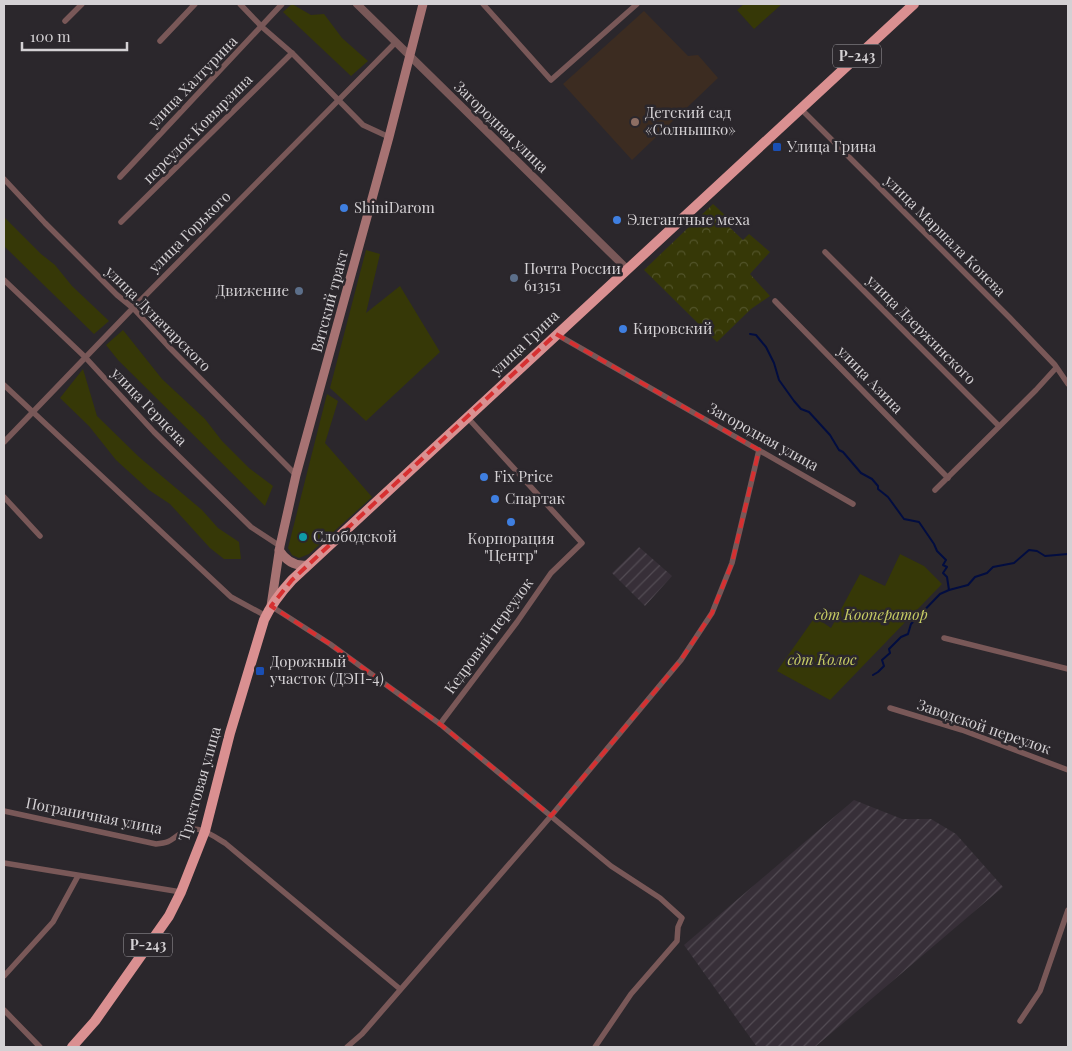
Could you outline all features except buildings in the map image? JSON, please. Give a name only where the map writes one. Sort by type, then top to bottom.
[{"type":"highway","name":"улица Грина","points":[[268,611],[292,580],[914,4]]},
{"type":"highway","name":"Трактовая улица","points":[[72,1047],[94,1021],[169,916],[181,892],[205,831],[230,733],[268,611]]},
{"type":"main road","name":"Вятский тракт","points":[[268,611],[279,548],[296,475],[389,137],[423,4]]},
{"type":"main road","points":[[279,548],[292,563],[302,566],[308,565]]},
{"type":"street","points":[[65,21],[82,4]]},
{"type":"street","points":[[160,41],[195,4]]},
{"type":"street","points":[[240,4],[262,27],[292,53],[363,125],[389,137]]},
{"type":"street","name":"улица Халтурина","points":[[120,177],[282,4]]},
{"type":"street","name":"Загородная улица","points":[[357,4],[627,269]]},
{"type":"street","points":[[483,4],[551,80],[637,4]]},
{"type":"street","name":"улица Горького","points":[[4,442],[133,308],[396,42]]},
{"type":"street","name":"переулок Ковырзина","points":[[121,222],[292,53]]},
{"type":"street","name":"улица Маршала Конева","points":[[800,108],[1010,318],[1056,368],[1068,384]]},
{"type":"street","name":"улица Луначарского","points":[[4,179],[296,475]]},
{"type":"street","name":"улица Дзержинского","points":[[825,252],[999,426]]},
{"type":"street","name":"улица Герцена","points":[[4,280],[85,357],[141,419],[251,528],[279,548]]},
{"type":"street","name":"улица Азина","points":[[775,301],[948,478]]},
{"type":"street","name":"Загородная улица","points":[[556,334],[853,504]]},
{"type":"street","points":[[935,490],[1056,368]]},
{"type":"street","points":[[4,385],[230,597],[268,611],[330,644],[440,724],[611,866],[660,898],[682,918],[678,928],[677,941],[631,994],[596,1047]]},
{"type":"street","name":"Кедровый переулок","points":[[440,724],[517,622],[551,573],[582,543],[467,416]]},
{"type":"street","points":[[347,1047],[362,1034],[551,816],[681,660],[712,613],[732,563],[758,450]]},
{"type":"street","points":[[4,497],[40,536]]},
{"type":"street","points":[[944,638],[1068,669]]},
{"type":"street","name":"Заводской переулок","points":[[890,708],[962,730],[1068,770]]},
{"type":"street","name":"Пограничная улица","points":[[4,811],[156,844],[169,843],[185,831],[193,829],[205,831]]},
{"type":"street","points":[[205,831],[225,843],[400,989]]},
{"type":"street","points":[[4,862],[181,892]]},
{"type":"street","points":[[4,976],[52,922],[78,876]]},
{"type":"street","points":[[1020,1021],[1040,991],[1068,910]]},
{"type":"street","points":[[4,1010],[40,1047]]},
{"type":"highlighted area","points":[[556,334],[759,450],[732,563],[712,613],[681,660],[551,816],[440,724],[330,644],[271,606],[292,580]]},
{"type":"shaded area","name":"Детский сад «Солнышко»","points":[[644,11],[688,56],[698,55],[718,78],[632,160],[563,84]]},
{"type":"shaded area","points":[[639,547],[672,576],[645,606],[612,573]]},
{"type":"shaded area","points":[[854,800],[902,819],[931,819],[956,834],[1003,887],[815,1047],[757,1047],[684,945]]},
{"type":"green space","points":[[292,4],[311,15],[324,14],[342,38],[368,61],[351,76],[283,12]]},
{"type":"green space","points":[[744,4],[782,4],[754,29],[737,10]]},
{"type":"green space","points":[[713,204],[726,216],[723,221],[743,240],[749,234],[770,252],[750,274],[770,296],[751,309],[717,342],[644,270]]},
{"type":"green space","points":[[4,217],[41,254],[55,265],[72,286],[109,321],[94,334],[4,246]]},
{"type":"green space","points":[[366,250],[380,254],[366,313],[400,286],[440,352],[366,421],[330,388]]},
{"type":"green space","points":[[123,330],[162,379],[205,419],[222,441],[249,468],[273,486],[265,506],[118,360],[106,345]]},
{"type":"green space","points":[[83,369],[97,416],[139,457],[202,510],[218,528],[239,542],[241,559],[224,559],[210,548],[170,504],[149,490],[116,460],[89,426],[60,398]]},
{"type":"green space","points":[[327,394],[338,401],[325,443],[372,497],[309,554],[299,558],[292,555],[288,548]]},
{"type":"green space","points":[[900,554],[924,566],[942,584],[830,700],[777,671],[815,617],[831,628],[860,574],[885,586]]},
{"type":"waterway","points":[[750,334],[756,335],[766,347],[774,363],[779,380],[801,409],[809,412],[830,435],[839,450],[843,452],[861,473],[872,479],[878,486],[878,489],[888,497],[904,519],[919,522],[937,551],[946,560],[943,565],[947,567],[943,573],[947,577],[949,590]]},
{"type":"waterway","points":[[873,675],[884,666],[882,660],[890,653],[889,649],[901,637],[908,634],[911,624],[940,594],[968,585],[975,577],[987,573],[993,567],[1014,563],[1029,550],[1037,551],[1045,556],[1068,554]]},
{"type":"place","name":"Детский сад «Солнышко»","points":[[635,122]]},
{"type":"place","name":"Улица Грина","points":[[777,147]]},
{"type":"place","name":"ShiniDarom","points":[[344,208]]},
{"type":"place","name":"Элегантные меха","points":[[617,220]]},
{"type":"place","name":"Почта России 613151","points":[[514,278]]},
{"type":"place","name":"Движение","points":[[299,291]]},
{"type":"place","name":"Кировский","points":[[623,329]]},
{"type":"place","name":"Fix Price","points":[[484,477]]},
{"type":"place","name":"Спартак","points":[[495,499]]},
{"type":"place","name":"Корпорация \"Центр\"","points":[[511,522]]},
{"type":"place","name":"Слободской","points":[[303,537]]},
{"type":"place","name":"Дорожный участок (ДЭП-4)","points":[[260,671]]},
{"type":"park label","name":"сдт Кооператор","points":[[871,615]]},
{"type":"park label","name":"сдт Колос","points":[[822,660]]}]
